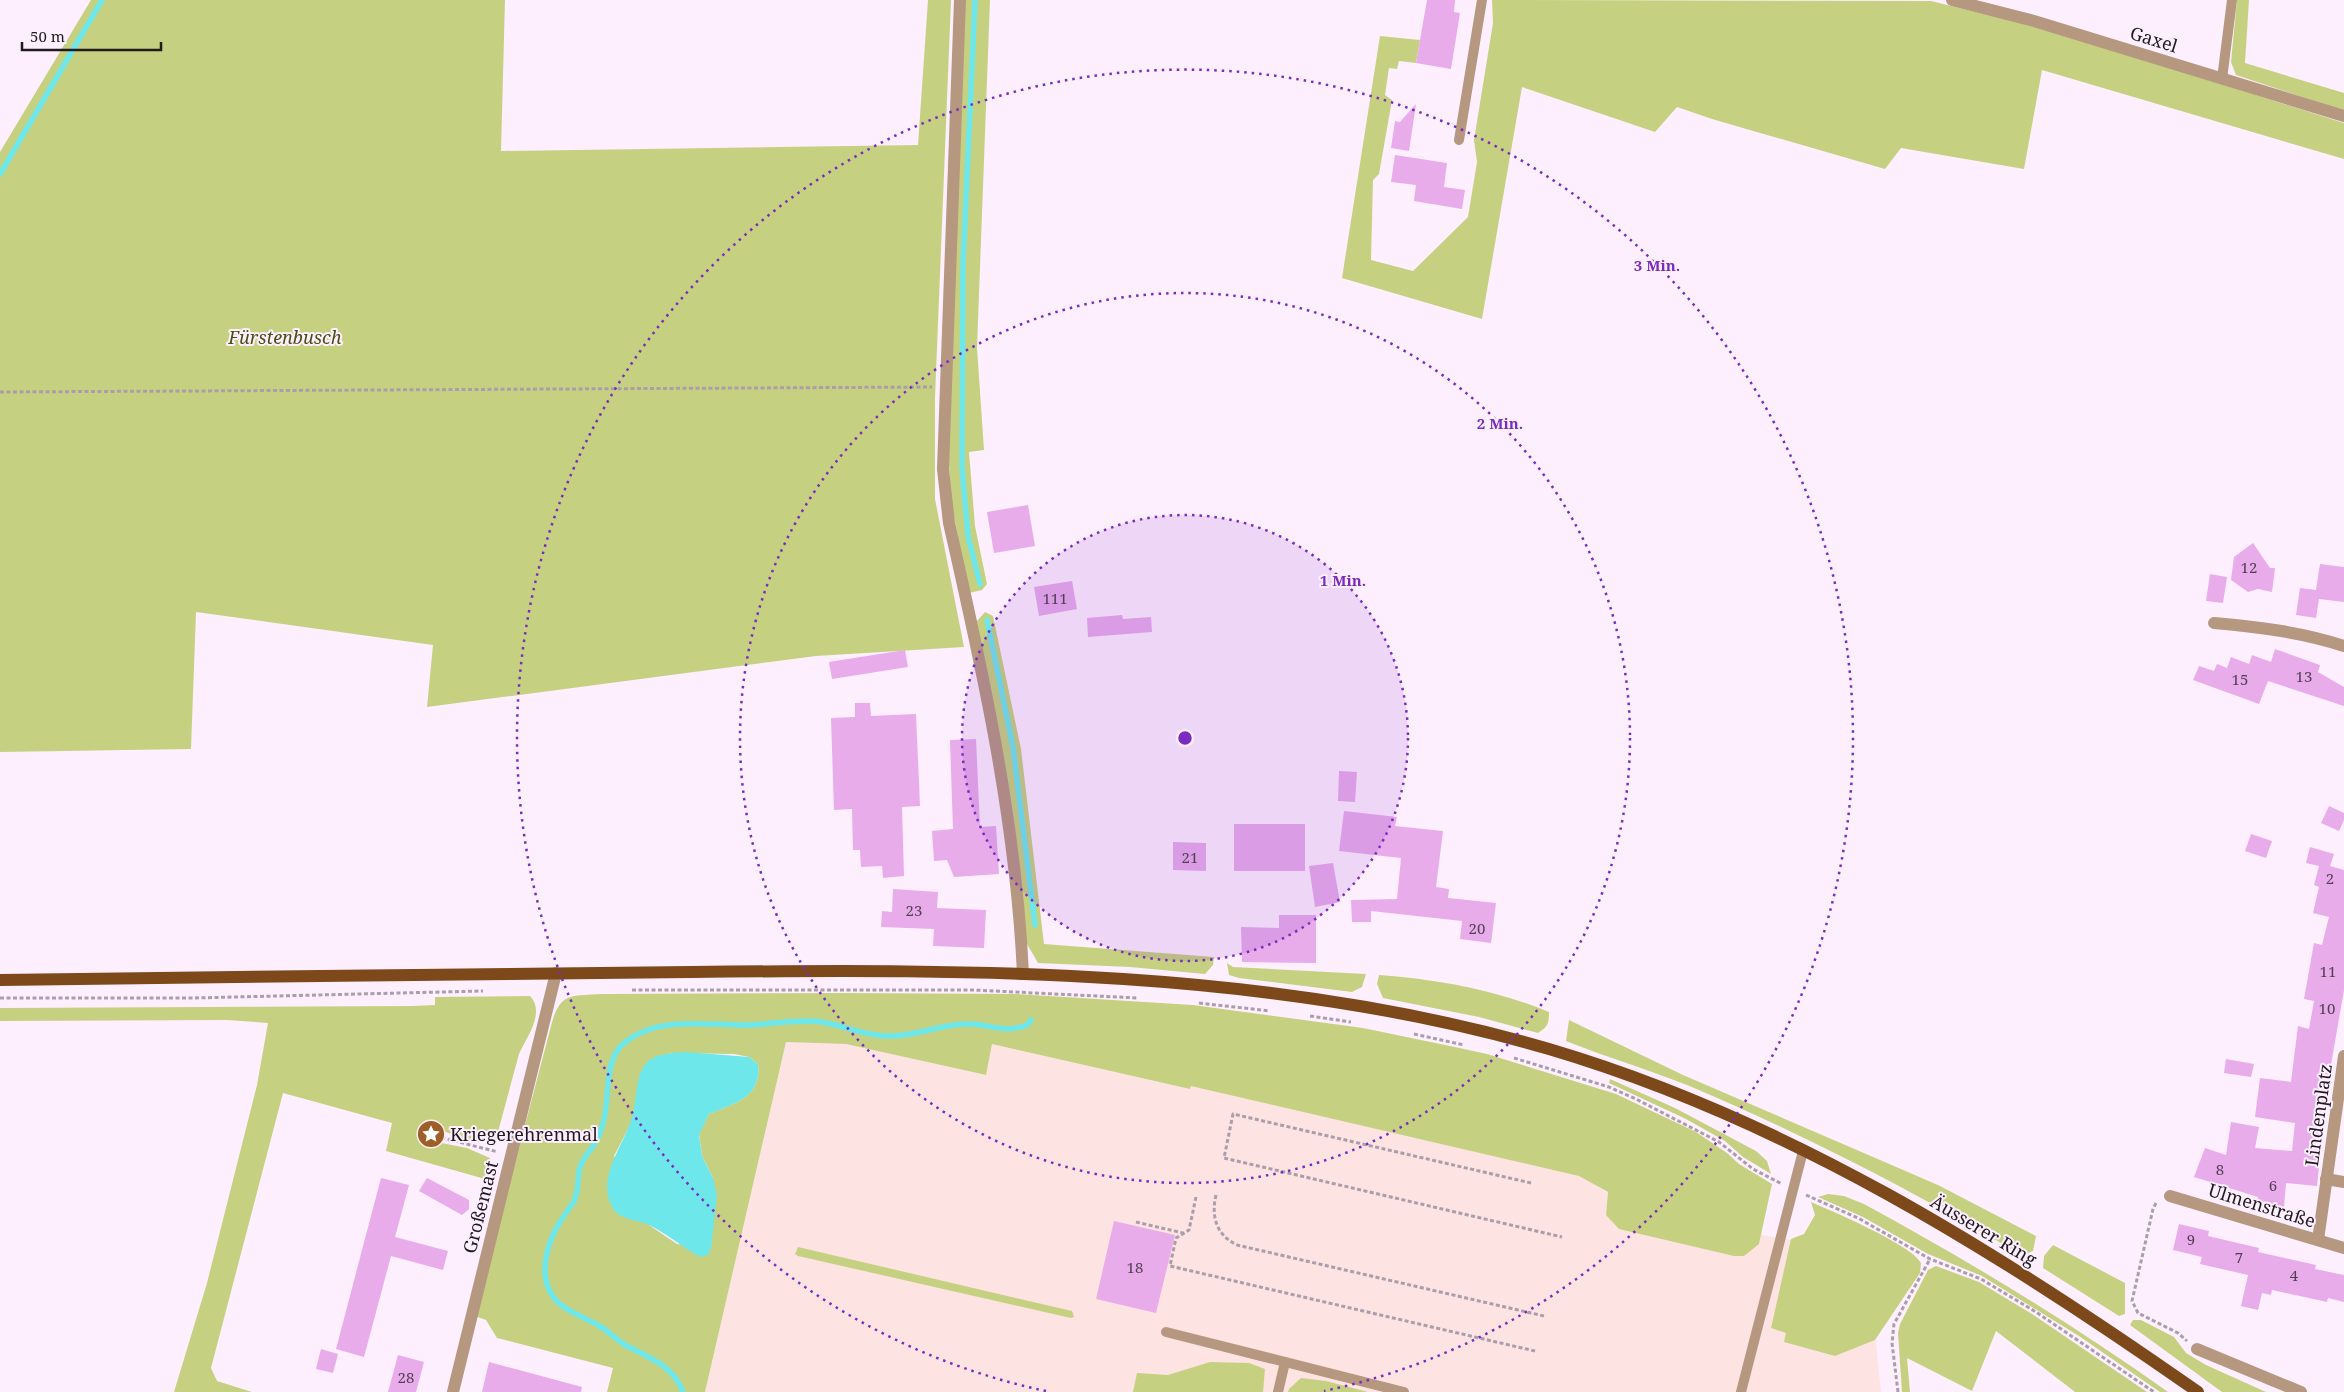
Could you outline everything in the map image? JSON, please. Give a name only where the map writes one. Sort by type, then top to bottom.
[{"type":"main road","name":"Äusserer Ring","points":[[0,980],[877,970],[1023,974],[1238,990],[1346,1004],[1445,1023],[1546,1048],[1615,1070],[1738,1120],[1803,1151],[1954,1230],[2092,1318],[2198,1392]]},
{"type":"street","points":[[960,0],[945,387],[945,493],[949,523],[996,735],[1012,850],[1023,974]]},
{"type":"street","name":"Gaxel","points":[[1952,0],[2009,14],[2344,116]]},
{"type":"street","points":[[2214,623],[2295,633],[2344,646]]},
{"type":"street","name":"Großemast","points":[[453,1392],[556,973]]},
{"type":"street","name":"Lindenplatz","points":[[2318,1240],[2344,1056]]},
{"type":"street","name":"Lindenplatz","points":[[2326,1179],[2344,1182]]},
{"type":"street","name":"Ulmenstraße","points":[[2170,1196],[2344,1248]]},
{"type":"street","points":[[2197,1349],[2302,1392]]},
{"type":"lane","points":[[1459,140],[1482,0]]},
{"type":"lane","points":[[2222,79],[2232,0]]},
{"type":"lane","points":[[1741,1392],[1803,1151]]},
{"type":"lane","points":[[1166,1332],[1404,1392]]},
{"type":"lane","points":[[1278,1392],[1285,1362]]},
{"type":"path","points":[[0,392],[945,387]]},
{"type":"path","points":[[631,990],[1024,992],[1147,998]]},
{"type":"path","points":[[0,998],[203,997],[492,991]]},
{"type":"path","points":[[1191,1002],[1277,1012]]},
{"type":"path","points":[[1306,1016],[1355,1023]]},
{"type":"path","points":[[1411,1034],[1474,1047]]},
{"type":"path","points":[[1507,1056],[1609,1087],[1636,1099],[1719,1142],[1745,1164],[1772,1179]]},
{"type":"path","points":[[1531,1183],[1233,1114],[1224,1158],[1562,1237]]},
{"type":"path","points":[[435,1136],[511,1156]]},
{"type":"path","points":[[1216,1195],[1213,1213],[1217,1226],[1227,1239],[1237,1245],[1544,1316]]},
{"type":"path","points":[[2170,1196],[2157,1201],[2153,1209],[2132,1301],[2138,1313],[2178,1333],[2197,1349]]},
{"type":"path","points":[[1196,1197],[1189,1230],[1176,1238],[1170,1266],[1535,1351]]},
{"type":"path","points":[[1816,1199],[1858,1218],[1930,1259],[1956,1268],[1997,1289],[2106,1358],[2154,1392]]},
{"type":"path","points":[[1136,1222],[1184,1233]]},
{"type":"path","points":[[1898,1392],[1892,1343],[1894,1324],[1930,1259]]},
{"type":"shaded area","points":[[786,1042],[846,1044],[985,1075],[992,1044],[1190,1089],[1191,1085],[1580,1176],[1608,1193],[1606,1215],[1759,1244],[1761,1235],[1798,1241],[1873,1314],[1881,1392],[705,1392]]},
{"type":"green space","name":"Fürstenbusch","points":[[91,0],[505,0],[501,151],[918,145],[928,0],[951,0],[935,398],[935,499],[964,647],[816,656],[427,707],[433,645],[196,612],[191,749],[0,752],[0,152]]},
{"type":"green space","points":[[964,0],[990,0],[977,348],[984,450],[969,452],[975,526],[987,584],[982,590],[969,593],[951,501],[948,444]]},
{"type":"green space","points":[[1492,0],[1931,1],[2021,23],[2118,51],[2344,123],[2344,159],[2042,70],[2024,169],[1901,148],[1885,169],[1712,119],[1677,107],[1655,132],[1522,87],[1482,319],[1342,278],[1380,36],[1420,40],[1416,63],[1399,61],[1397,69],[1389,68],[1385,95],[1392,100],[1379,174],[1373,180],[1371,260],[1413,271],[1468,217],[1477,162],[1474,140],[1493,23]]},
{"type":"green space","points":[[2237,0],[2249,0],[2245,63],[2344,93],[2344,111],[2236,75],[2231,62]]},
{"type":"green space","points":[[985,612],[993,616],[1021,749],[1044,944],[1214,957],[1213,965],[1205,974],[1130,967],[1038,963],[1027,944],[977,621]]},
{"type":"green space","points":[[1227,963],[1233,967],[1366,974],[1362,987],[1352,992],[1239,978],[1229,975]]},
{"type":"green space","points":[[1379,975],[1422,979],[1487,992],[1549,1012],[1548,1022],[1546,1027],[1538,1033],[1479,1017],[1383,998],[1377,984]]},
{"type":"green space","points":[[602,994],[1014,994],[1193,1005],[1363,1028],[1487,1054],[1616,1094],[1696,1132],[1727,1153],[1739,1164],[1772,1184],[1759,1244],[1744,1256],[1734,1256],[1619,1229],[1606,1215],[1608,1192],[1579,1176],[1191,1086],[1190,1089],[992,1044],[986,1075],[846,1044],[786,1042],[705,1392],[607,1392],[613,1368],[497,1338],[486,1320],[475,1316],[554,1015],[558,1007],[568,998]],"holes":[[[672,1053],[734,1054],[749,1057],[758,1064],[758,1076],[751,1092],[744,1098],[709,1114],[699,1134],[702,1156],[713,1178],[711,1248],[677,1244],[649,1225],[614,1156],[632,1120],[640,1078],[643,1070],[649,1063],[658,1057]]]},
{"type":"green space","points":[[530,996],[536,1010],[535,1018],[530,1033],[519,1054],[495,1143],[464,1139],[430,1126],[426,1140],[467,1148],[490,1158],[485,1179],[386,1151],[392,1123],[283,1093],[211,1368],[217,1381],[252,1392],[174,1392],[207,1283],[257,1085],[268,1023],[227,1020],[0,1021],[0,1008],[412,1006],[435,1005],[435,997]]},
{"type":"green space","points":[[1569,1020],[1683,1075],[1938,1185],[2036,1236],[2033,1251],[2026,1254],[2018,1253],[1855,1163],[1730,1103],[1672,1079],[1566,1041]]},
{"type":"green space","points":[[1610,1079],[1675,1108],[1756,1151],[1767,1161],[1771,1174],[1743,1157],[1725,1141],[1686,1119],[1609,1083]]},
{"type":"green space","points":[[1828,1194],[1844,1196],[1864,1204],[1942,1248],[2057,1317],[2168,1392],[2160,1392],[2079,1336],[1982,1276],[1928,1254],[1863,1217],[1818,1197]]},
{"type":"green space","points":[[1811,1202],[1888,1238],[1915,1256],[1921,1263],[1920,1273],[1875,1340],[1835,1356],[1784,1342],[1786,1333],[1771,1328],[1791,1239],[1804,1234],[1815,1215]]},
{"type":"green space","points":[[2053,1245],[2125,1283],[2125,1314],[2119,1316],[2043,1268],[2044,1256]]},
{"type":"green space","points":[[798,1247],[1072,1311],[1074,1317],[1071,1318],[798,1256],[795,1254]]},
{"type":"green space","points":[[1936,1266],[1979,1282],[2032,1314],[2147,1392],[2075,1392],[1996,1331],[1972,1391],[1907,1358],[1910,1392],[1902,1392],[1898,1333],[1900,1324],[1928,1270]]},
{"type":"green space","points":[[2133,1320],[2141,1320],[2174,1337],[2186,1353],[2206,1365],[2266,1392],[2222,1392],[2130,1325]]},
{"type":"green space","points":[[1210,1362],[1249,1363],[1265,1369],[1263,1392],[1133,1392],[1137,1373],[1168,1375]]},
{"type":"green space","points":[[1301,1378],[1326,1381],[1368,1392],[1288,1392]]},
{"type":"water","points":[[686,1052],[749,1057],[758,1064],[758,1076],[751,1092],[736,1103],[709,1114],[699,1135],[702,1156],[713,1178],[717,1195],[711,1248],[708,1255],[700,1257],[655,1228],[628,1219],[615,1211],[608,1195],[607,1184],[613,1161],[634,1111],[639,1078],[644,1066],[657,1056]]},
{"type":"building","points":[[1427,0],[1455,0],[1454,12],[1460,13],[1451,69],[1416,63]]},
{"type":"building","points":[[1416,104],[1409,151],[1391,148],[1395,121],[1400,122]]},
{"type":"building","points":[[1395,155],[1447,163],[1444,187],[1465,190],[1462,209],[1414,201],[1416,185],[1391,182]]},
{"type":"building","points":[[1028,505],[1035,546],[994,553],[987,512]]},
{"type":"building","points":[[2253,543],[2270,568],[2275,568],[2272,592],[2258,589],[2248,592],[2231,580],[2234,557]]},
{"type":"building","points":[[2320,564],[2344,567],[2344,602],[2319,599],[2316,618],[2296,615],[2300,588],[2316,590]]},
{"type":"building","points":[[2210,574],[2227,577],[2223,603],[2206,601]]},
{"type":"building","points":[[1072,581],[1077,609],[1039,616],[1034,587]]},
{"type":"building","points":[[1122,615],[1123,619],[1151,617],[1152,632],[1088,637],[1087,618]]},
{"type":"building","points":[[2275,649],[2320,665],[2318,672],[2344,687],[2344,706],[2268,681],[2259,704],[2193,680],[2199,666],[2214,671],[2217,664],[2227,668],[2231,657],[2249,664],[2252,655],[2271,662]]},
{"type":"building","points":[[905,650],[908,667],[832,679],[829,662]]},
{"type":"building","points":[[855,703],[870,703],[871,716],[916,714],[920,806],[902,807],[904,876],[883,878],[882,866],[861,867],[860,850],[853,850],[852,809],[834,810],[831,718],[855,717]]},
{"type":"building","points":[[976,739],[980,827],[996,826],[999,874],[954,877],[947,860],[934,861],[932,831],[953,829],[950,740]]},
{"type":"building","points":[[1339,771],[1357,772],[1355,802],[1338,801]]},
{"type":"building","points":[[2329,806],[2344,813],[2344,820],[2339,831],[2321,823]]},
{"type":"building","points":[[1344,811],[1397,817],[1395,826],[1443,831],[1436,887],[1449,889],[1448,898],[1496,903],[1491,943],[1460,939],[1462,921],[1371,911],[1371,922],[1352,922],[1351,900],[1397,899],[1401,858],[1339,851]]},
{"type":"building","points":[[1234,824],[1305,824],[1305,871],[1234,871]]},
{"type":"building","points":[[2251,834],[2272,841],[2266,858],[2245,851]]},
{"type":"building","points":[[1173,842],[1206,843],[1206,871],[1173,870]]},
{"type":"building","points":[[2310,847],[2334,854],[2330,866],[2344,870],[2344,990],[2328,1082],[2317,1186],[2286,1183],[2284,1207],[2269,1206],[2270,1202],[2258,1201],[2258,1197],[2194,1177],[2205,1148],[2226,1155],[2231,1122],[2259,1127],[2255,1148],[2292,1151],[2295,1123],[2255,1117],[2260,1078],[2291,1082],[2298,1026],[2309,1029],[2314,1001],[2304,999],[2314,943],[2322,945],[2329,917],[2313,913],[2319,887],[2314,885],[2319,866],[2306,863]]},
{"type":"building","points":[[1333,863],[1340,902],[1315,907],[1309,866]]},
{"type":"building","points":[[893,889],[938,892],[937,908],[986,910],[984,948],[933,946],[934,929],[881,927],[882,911],[892,912]]},
{"type":"building","points":[[1279,915],[1316,915],[1316,963],[1242,962],[1241,927],[1279,928]]},
{"type":"building","points":[[2226,1059],[2254,1064],[2251,1077],[2224,1073]]},
{"type":"building","points":[[381,1178],[409,1185],[395,1237],[448,1251],[443,1270],[391,1256],[364,1357],[336,1349]]},
{"type":"building","points":[[427,1178],[469,1200],[469,1209],[462,1215],[419,1191]]},
{"type":"building","points":[[1114,1221],[1175,1235],[1156,1313],[1096,1299]]},
{"type":"building","points":[[2179,1224],[2209,1231],[2208,1236],[2259,1248],[2258,1252],[2316,1265],[2315,1269],[2344,1275],[2344,1302],[2328,1298],[2327,1302],[2272,1290],[2271,1295],[2262,1293],[2258,1310],[2241,1306],[2248,1275],[2200,1264],[2202,1257],[2173,1250]]},
{"type":"building","points":[[321,1349],[338,1354],[333,1373],[316,1369]]},
{"type":"building","points":[[398,1355],[424,1362],[416,1392],[388,1392]]},
{"type":"building","points":[[489,1362],[582,1387],[581,1392],[482,1392]]},
{"type":"waterway","points":[[0,174],[102,0]]},
{"type":"waterway","points":[[975,0],[963,265],[962,467],[968,536],[980,584]]},
{"type":"waterway","points":[[987,620],[1013,747],[1035,925]]},
{"type":"waterway","points":[[683,1392],[674,1376],[661,1364],[625,1345],[598,1325],[562,1306],[552,1294],[546,1279],[545,1262],[549,1245],[556,1229],[574,1201],[581,1164],[599,1136],[606,1108],[611,1066],[615,1055],[622,1045],[636,1035],[666,1025],[750,1025],[814,1021],[870,1034],[899,1036],[959,1024],[977,1024],[1011,1029],[1027,1025],[1031,1020]]},
{"type":"place","name":"Kriegerehrenmal","points":[[431,1134]]}]
